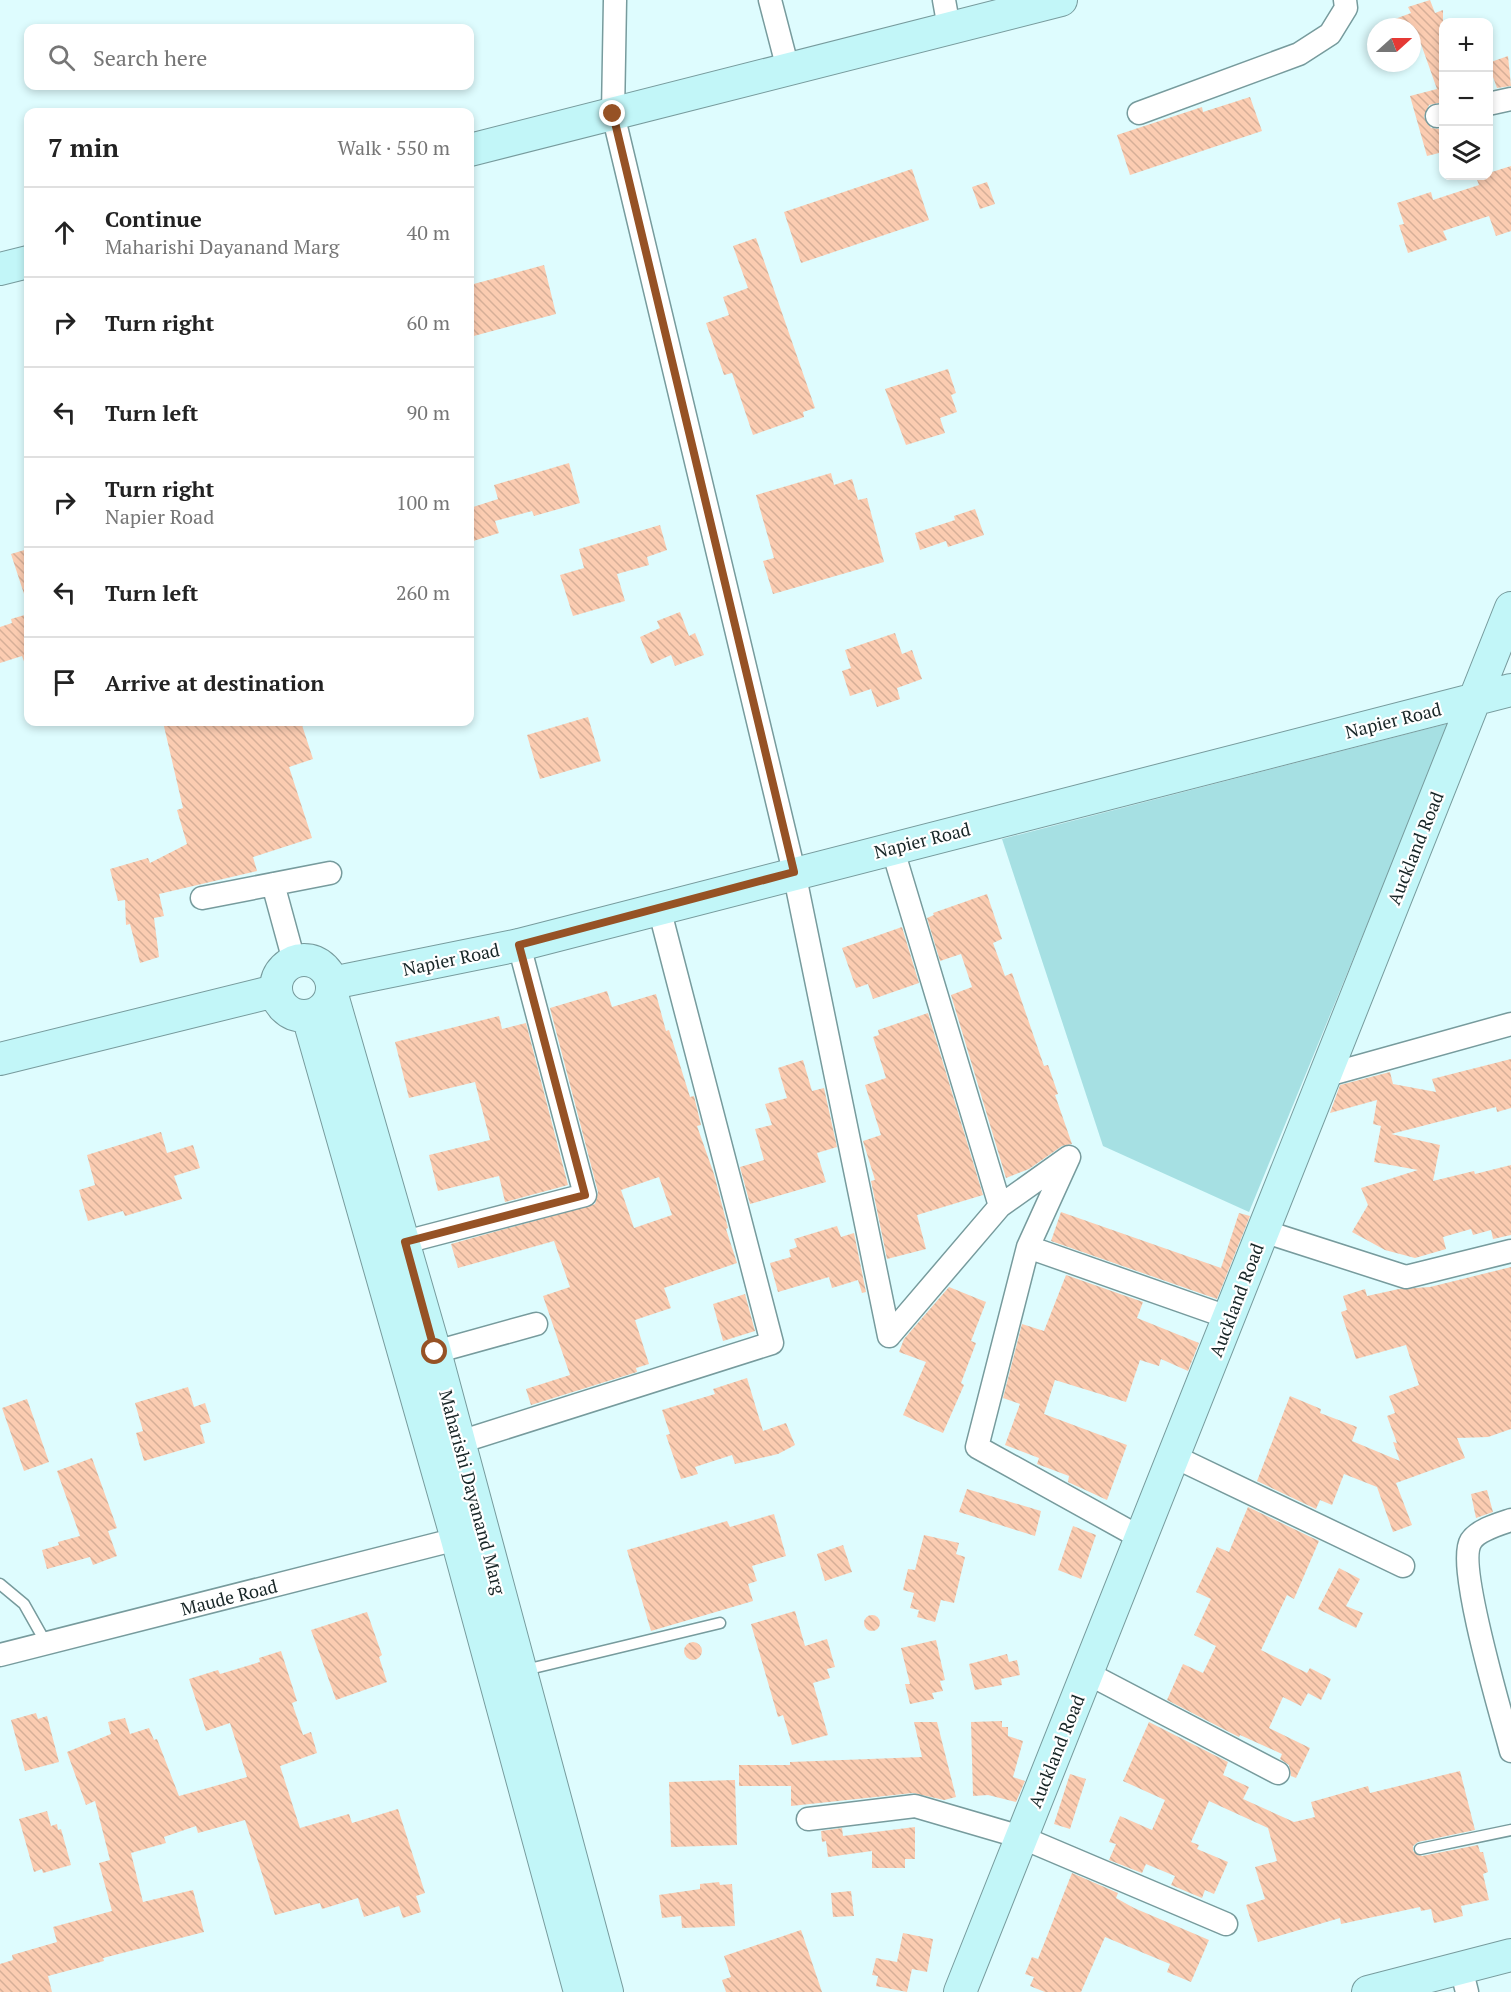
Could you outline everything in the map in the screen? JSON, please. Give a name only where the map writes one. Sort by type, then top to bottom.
[{"type":"street","points":[[615,0],[613,114],[794,872],[889,1336],[1000,1206],[1068,1157],[1028,1247],[977,1447],[1141,1538]]},
{"type":"street","points":[[770,0],[788,69]]},
{"type":"street","points":[[474,149],[788,69],[946,14],[1060,0]]},
{"type":"street","points":[[1139,113],[1299,54],[1330,34],[1346,8],[1345,0]]},
{"type":"street","points":[[1493,103],[1511,99]]},
{"type":"street","points":[[0,269],[24,263]]},
{"type":"street","name":"Auckland Road","points":[[960,1992],[1511,608]]},
{"type":"street","name":"Napier Road","points":[[332,989],[519,945],[794,872],[1511,690]]},
{"type":"street","points":[[892,847],[1000,1206]]},
{"type":"street","points":[[202,898],[330,873]]},
{"type":"street","points":[[273,884],[294,961]]},
{"type":"street","points":[[460,1442],[772,1343],[659,908]]},
{"type":"street","points":[[405,1242],[585,1195],[519,945]]},
{"type":"street","points":[[307,959],[318,963],[327,972],[332,989],[327,1005],[318,1013],[308,1016],[292,1014],[281,1005],[275,991],[280,973],[294,961],[307,959]]},
{"type":"street","name":"Maharishi Dayanand Marg","points":[[332,989],[460,1442],[607,1992]]},
{"type":"street","points":[[0,1059],[275,991]]},
{"type":"street","name":"Maharishi Dayanand Marg","points":[[308,1016],[457,1539],[580,1992]]},
{"type":"street","points":[[1324,1077],[1511,1024]]},
{"type":"street","points":[[1263,1231],[1406,1277],[1511,1251]]},
{"type":"street","points":[[1028,1247],[1230,1318]]},
{"type":"street","points":[[435,1352],[536,1324]]},
{"type":"street","points":[[1173,1456],[1403,1566]]},
{"type":"street","points":[[1511,1520],[1488,1529],[1471,1540],[1466,1554],[1469,1585],[1511,1751]]},
{"type":"street","name":"Maude Road","points":[[0,1654],[457,1539]]},
{"type":"street","points":[[1087,1673],[1278,1773]]},
{"type":"street","points":[[808,1819],[915,1806],[1021,1837],[1226,1924]]},
{"type":"street","points":[[1368,1992],[1464,1980],[1511,1955]]},
{"type":"lane","points":[[0,1584],[24,1604],[46,1643]]},
{"type":"lane","points":[[521,1671],[720,1623]]},
{"type":"lane","points":[[1420,1849],[1511,1830]]},
{"type":"shaded area","points":[[1450,723],[1249,1212],[1103,1146],[1002,839]]},
{"type":"building","points":[[1430,0],[1435,13],[1443,10],[1443,18],[1439,18],[1439,103],[1429,105],[1424,117],[1431,128],[1439,129],[1439,153],[1427,156],[1410,96],[1437,89],[1421,44],[1421,18],[1398,18],[1411,13],[1408,7]]},
{"type":"building","points":[[1508,56],[1511,86],[1497,88],[1493,77],[1493,61]]},
{"type":"building","points":[[1250,97],[1262,131],[1130,175],[1117,135],[1202,107],[1203,112]]},
{"type":"building","points":[[1511,166],[1511,231],[1496,236],[1489,216],[1443,231],[1447,240],[1408,253],[1399,225],[1404,224],[1397,203],[1431,192],[1433,200],[1479,185],[1477,180],[1493,180],[1493,172]]},
{"type":"building","points":[[912,169],[929,220],[801,263],[784,212]]},
{"type":"building","points":[[987,182],[995,204],[980,209],[972,187]]},
{"type":"building","points":[[756,238],[815,408],[803,412],[804,417],[753,435],[732,373],[724,375],[706,323],[729,315],[723,297],[748,288],[733,246]]},
{"type":"building","points":[[544,265],[556,314],[474,336],[474,284]]},
{"type":"building","points":[[948,369],[956,393],[951,395],[957,412],[940,418],[945,433],[906,445],[885,389]]},
{"type":"building","points":[[569,463],[580,503],[534,516],[532,511],[495,521],[499,533],[474,541],[474,507],[498,499],[494,485]]},
{"type":"building","points":[[831,473],[834,485],[852,479],[858,500],[867,498],[884,562],[773,594],[763,561],[774,558],[756,495]]},
{"type":"building","points":[[975,509],[984,535],[948,547],[946,541],[920,550],[915,533],[955,520],[954,516]]},
{"type":"building","points":[[660,525],[667,550],[647,557],[649,565],[617,574],[625,601],[573,616],[560,575],[584,568],[579,549]]},
{"type":"building","points":[[24,550],[24,594],[11,554]]},
{"type":"building","points":[[680,612],[689,636],[695,633],[704,655],[675,666],[671,655],[651,664],[640,637],[660,628],[657,621]]},
{"type":"building","points":[[24,615],[24,661],[22,656],[0,663],[0,627],[12,623],[11,619]]},
{"type":"building","points":[[895,633],[902,654],[912,650],[922,679],[897,688],[900,699],[877,707],[871,689],[850,696],[842,671],[851,668],[845,650]]},
{"type":"building","points":[[588,717],[601,761],[540,779],[527,735]]},
{"type":"building","points":[[164,726],[302,726],[313,759],[289,767],[312,838],[253,857],[257,871],[159,894],[164,916],[154,918],[159,957],[140,963],[130,924],[126,925],[125,900],[118,901],[110,869],[148,858],[150,863],[187,844],[177,810],[183,808]]},
{"type":"building","points":[[987,894],[1002,939],[993,943],[1005,976],[1012,973],[1044,1066],[1048,1065],[1058,1094],[1055,1095],[1072,1144],[1062,1146],[1029,1169],[1006,1178],[951,995],[972,987],[961,954],[940,961],[927,918],[934,915],[933,913]]},
{"type":"building","points":[[902,927],[919,983],[873,999],[868,984],[856,988],[842,948]]},
{"type":"building","points":[[607,991],[612,1007],[656,994],[666,1031],[669,1030],[690,1097],[694,1096],[701,1125],[697,1126],[714,1174],[728,1228],[726,1229],[737,1263],[664,1288],[671,1308],[635,1320],[649,1364],[636,1368],[637,1372],[531,1405],[526,1389],[570,1375],[543,1296],[570,1287],[554,1241],[458,1268],[451,1244],[595,1204],[598,1192],[550,1008]],"holes":[[[659,1177],[672,1215],[634,1228],[621,1190]]]},
{"type":"building","points":[[928,1013],[983,1195],[917,1215],[926,1249],[887,1259],[871,1181],[875,1180],[863,1141],[881,1135],[865,1085],[886,1078],[873,1037],[879,1035],[878,1030]]},
{"type":"building","points":[[499,1016],[502,1029],[526,1023],[568,1185],[505,1202],[499,1176],[438,1191],[429,1155],[490,1140],[475,1082],[409,1098],[395,1042]]},
{"type":"building","points":[[1511,1059],[1511,1108],[1497,1112],[1496,1107],[1391,1134],[1440,1145],[1433,1181],[1511,1165],[1511,1235],[1493,1239],[1491,1230],[1473,1235],[1471,1229],[1443,1237],[1446,1249],[1415,1258],[1385,1250],[1352,1232],[1368,1205],[1361,1188],[1418,1170],[1374,1162],[1381,1126],[1373,1124],[1377,1100],[1330,1113],[1340,1085],[1390,1072],[1393,1084],[1436,1092],[1432,1079]]},
{"type":"building","points":[[803,1060],[812,1091],[824,1088],[837,1147],[817,1153],[826,1182],[750,1204],[740,1167],[764,1160],[755,1129],[772,1125],[765,1104],[787,1098],[778,1068]]},
{"type":"building","points":[[161,1132],[167,1153],[193,1145],[200,1168],[174,1176],[182,1199],[125,1216],[123,1211],[88,1221],[79,1190],[95,1185],[87,1155]]},
{"type":"building","points":[[1061,1212],[1221,1268],[1239,1213],[1250,1216],[1217,1299],[1051,1241]]},
{"type":"building","points":[[837,1226],[841,1237],[854,1233],[866,1292],[862,1293],[858,1280],[832,1288],[829,1277],[778,1292],[770,1263],[791,1257],[789,1250],[797,1247],[794,1239]]},
{"type":"building","points":[[1511,1267],[1511,1429],[1488,1437],[1457,1438],[1465,1458],[1396,1483],[1412,1525],[1393,1532],[1377,1487],[1344,1474],[1332,1505],[1320,1500],[1316,1509],[1257,1481],[1290,1396],[1321,1409],[1320,1413],[1357,1427],[1352,1441],[1400,1461],[1393,1442],[1397,1443],[1387,1416],[1395,1413],[1389,1396],[1419,1385],[1406,1345],[1356,1359],[1341,1312],[1347,1310],[1343,1296],[1365,1289],[1367,1296],[1399,1289],[1430,1287]]},
{"type":"building","points":[[1066,1275],[1143,1302],[1137,1318],[1199,1343],[1188,1371],[1161,1359],[1159,1366],[1140,1360],[1126,1402],[1055,1380],[1044,1414],[1127,1445],[1107,1500],[1068,1482],[1069,1476],[1037,1464],[1039,1458],[1005,1445],[1020,1404],[1003,1398],[1022,1324],[1044,1331]]},
{"type":"building","points":[[949,1287],[986,1302],[971,1341],[976,1343],[961,1383],[964,1385],[943,1433],[903,1415],[926,1362],[899,1352],[904,1339]]},
{"type":"building","points":[[745,1294],[755,1331],[723,1341],[713,1304]]},
{"type":"building","points":[[747,1378],[763,1431],[786,1423],[795,1445],[778,1454],[735,1464],[732,1455],[695,1467],[698,1474],[681,1479],[666,1435],[670,1434],[662,1410],[715,1394],[713,1389]]},
{"type":"building","points":[[188,1387],[194,1407],[205,1403],[211,1422],[200,1425],[205,1443],[144,1461],[136,1433],[143,1431],[135,1403]]},
{"type":"building","points":[[27,1399],[49,1462],[24,1471],[2,1408]]},
{"type":"building","points":[[92,1458],[117,1528],[108,1531],[117,1556],[93,1565],[90,1557],[47,1569],[42,1550],[59,1545],[58,1542],[80,1536],[57,1471]]},
{"type":"building","points":[[967,1489],[1041,1511],[1035,1536],[959,1512]]},
{"type":"building","points":[[1487,1490],[1493,1512],[1476,1518],[1471,1494]]},
{"type":"building","points":[[1248,1507],[1319,1541],[1294,1599],[1287,1595],[1261,1650],[1307,1673],[1310,1668],[1331,1679],[1321,1700],[1308,1693],[1301,1706],[1283,1697],[1269,1728],[1310,1748],[1296,1778],[1291,1776],[1289,1765],[1280,1759],[1282,1754],[1240,1735],[1239,1737],[1167,1700],[1183,1664],[1203,1673],[1216,1646],[1194,1635],[1211,1599],[1196,1592],[1217,1547],[1229,1552]]},
{"type":"building","points":[[774,1514],[786,1556],[752,1566],[757,1581],[748,1584],[753,1601],[651,1631],[627,1550],[727,1521],[730,1527]]},
{"type":"building","points":[[1073,1526],[1096,1535],[1081,1579],[1058,1570]]},
{"type":"building","points":[[924,1535],[959,1543],[956,1554],[965,1557],[954,1603],[941,1600],[935,1622],[917,1617],[919,1610],[910,1608],[914,1593],[903,1590],[908,1569],[915,1570]]},
{"type":"building","points":[[843,1545],[852,1572],[825,1581],[817,1554]]},
{"type":"building","points":[[1339,1568],[1360,1579],[1346,1606],[1363,1613],[1356,1628],[1318,1609]]},
{"type":"building","points":[[795,1611],[805,1646],[827,1639],[835,1667],[827,1669],[830,1678],[813,1683],[828,1735],[792,1745],[783,1715],[778,1717],[751,1624]]},
{"type":"building","points":[[367,1612],[382,1655],[379,1657],[387,1682],[336,1700],[311,1630]]},
{"type":"building","points":[[869,1615],[875,1615],[880,1623],[878,1629],[869,1631],[864,1626],[864,1620]]},
{"type":"building","points":[[936,1640],[945,1680],[940,1681],[943,1691],[932,1693],[934,1699],[910,1704],[905,1684],[910,1684],[901,1648]]},
{"type":"building","points":[[693,1642],[699,1645],[702,1651],[699,1657],[693,1660],[687,1657],[684,1651],[687,1645]]},
{"type":"building","points":[[281,1651],[297,1701],[292,1703],[303,1735],[311,1732],[317,1753],[280,1766],[300,1828],[349,1814],[352,1823],[398,1809],[425,1893],[416,1896],[421,1912],[403,1918],[399,1906],[364,1917],[358,1898],[322,1909],[320,1903],[275,1915],[245,1820],[198,1833],[196,1826],[164,1837],[166,1843],[131,1853],[143,1902],[193,1890],[204,1932],[103,1958],[104,1961],[48,1976],[52,1992],[0,1992],[0,1964],[13,1960],[12,1955],[57,1942],[53,1927],[112,1911],[99,1863],[110,1860],[95,1801],[86,1805],[67,1752],[111,1734],[108,1722],[125,1718],[130,1734],[149,1728],[154,1740],[157,1739],[179,1796],[247,1777],[230,1723],[206,1731],[189,1679],[218,1670],[220,1674],[260,1662],[259,1658]]},
{"type":"building","points":[[1007,1654],[1009,1662],[1017,1660],[1020,1675],[1001,1679],[1002,1685],[975,1690],[969,1664]]},
{"type":"building","points":[[36,1713],[38,1719],[47,1716],[59,1762],[25,1771],[11,1720]]},
{"type":"building","points":[[1002,1721],[1002,1727],[1008,1727],[1008,1736],[1023,1741],[1013,1777],[1025,1781],[1016,1802],[988,1795],[973,1796],[971,1722]]},
{"type":"building","points":[[914,1722],[937,1722],[956,1797],[944,1800],[913,1793],[791,1806],[791,1786],[739,1786],[739,1765],[790,1765],[790,1762],[922,1757]]},
{"type":"building","points":[[1149,1722],[1228,1762],[1223,1775],[1249,1787],[1243,1799],[1294,1822],[1315,1817],[1311,1802],[1368,1786],[1370,1793],[1460,1771],[1475,1830],[1418,1842],[1413,1846],[1413,1851],[1422,1856],[1478,1845],[1480,1852],[1483,1852],[1488,1872],[1483,1874],[1489,1900],[1461,1906],[1463,1916],[1434,1923],[1431,1909],[1421,1911],[1420,1907],[1341,1924],[1340,1918],[1258,1942],[1246,1905],[1265,1899],[1255,1867],[1277,1861],[1268,1828],[1209,1801],[1191,1842],[1199,1845],[1197,1849],[1228,1862],[1214,1894],[1205,1890],[1202,1898],[1171,1885],[1175,1876],[1146,1864],[1142,1873],[1109,1860],[1116,1844],[1109,1842],[1120,1816],[1152,1830],[1165,1800],[1123,1781]]},
{"type":"building","points":[[1070,1774],[1086,1779],[1070,1829],[1054,1824]]},
{"type":"building","points":[[735,1780],[737,1845],[671,1847],[669,1782]]},
{"type":"building","points":[[47,1811],[51,1826],[57,1824],[58,1830],[61,1829],[71,1865],[43,1873],[42,1869],[34,1872],[19,1819]]},
{"type":"building","points":[[915,1827],[915,1859],[905,1859],[905,1868],[872,1868],[872,1851],[828,1857],[826,1841],[822,1842],[821,1831],[842,1828],[843,1836]]},
{"type":"building","points":[[1072,1873],[1118,1893],[1116,1898],[1134,1908],[1209,1940],[1191,1982],[1167,1972],[1170,1964],[1105,1937],[1081,1992],[1045,1992],[1030,1986],[1034,1977],[1025,1974],[1032,1957],[1038,1959]]},
{"type":"building","points":[[719,1882],[720,1885],[732,1884],[735,1926],[682,1928],[681,1916],[662,1918],[659,1895],[700,1889],[700,1884]]},
{"type":"building","points":[[851,1891],[854,1916],[833,1917],[831,1893]]},
{"type":"building","points":[[801,1930],[822,1992],[726,1992],[722,1980],[731,1977],[724,1956]]},
{"type":"building","points":[[903,1933],[933,1939],[927,1972],[912,1969],[907,1992],[876,1986],[878,1976],[872,1975],[876,1958],[897,1962]]},
{"type":"route","points":[[435,1352],[405,1242],[585,1195],[519,945],[794,872],[613,114]]}]
